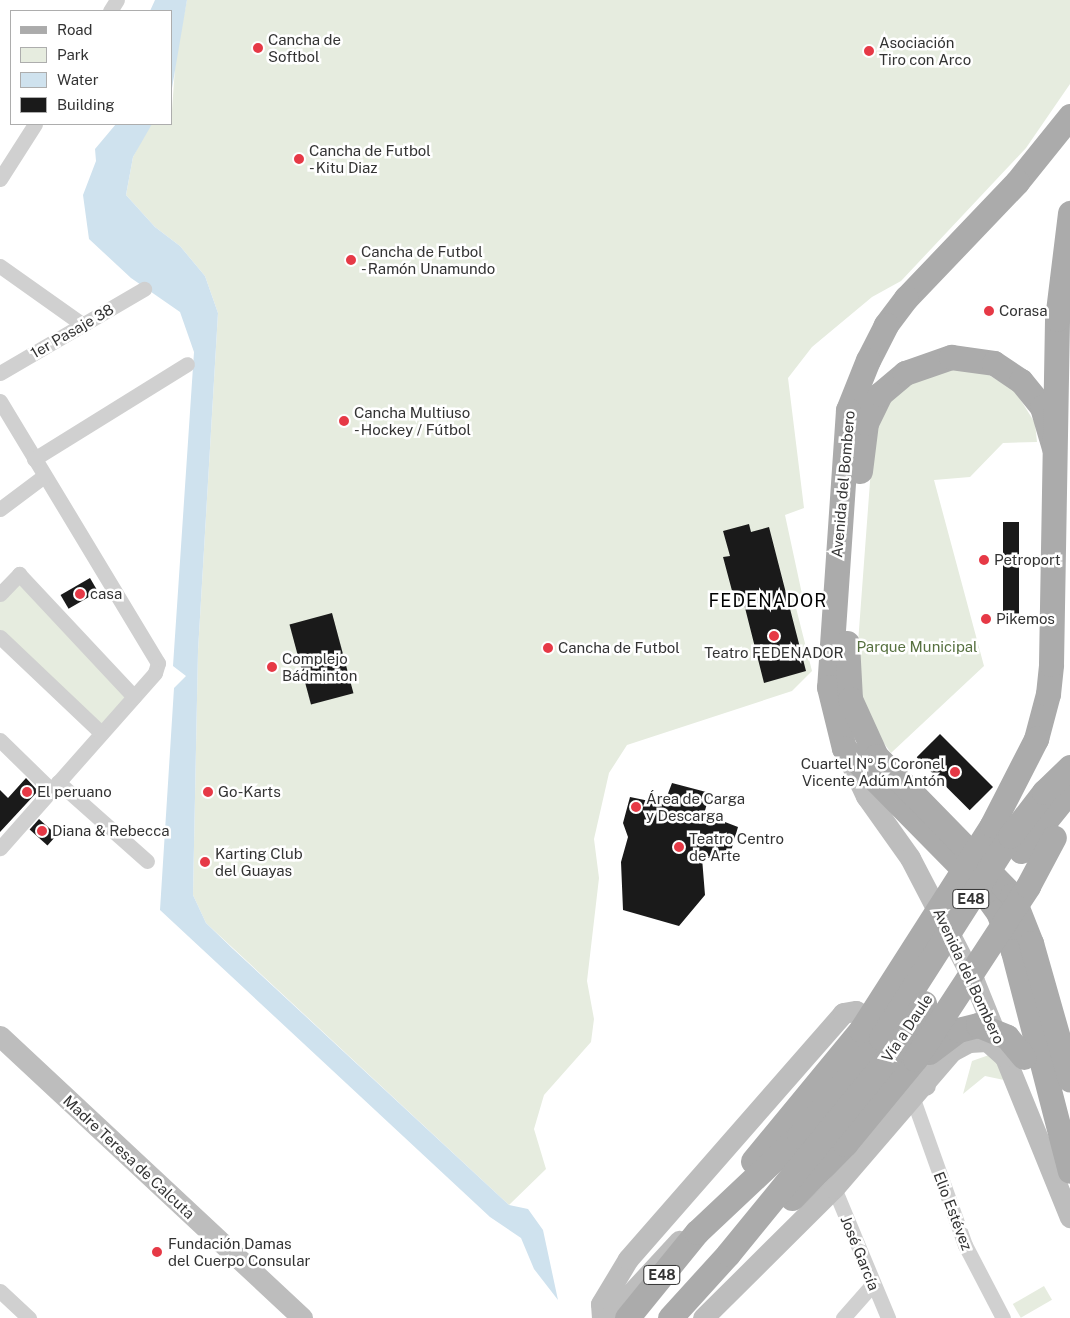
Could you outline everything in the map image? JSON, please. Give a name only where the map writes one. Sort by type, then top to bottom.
[{"type":"main road","name":"Avenida del Bombero","points":[[1070,116],[1021,178],[906,298],[886,325],[848,410],[829,669],[835,724],[858,783],[924,884],[1017,1060],[1070,1217]]},
{"type":"main road","points":[[1054,448],[1057,319],[1070,213]]},
{"type":"main road","points":[[1054,448],[1047,419],[1033,394],[1008,370],[994,363],[966,358],[936,360],[904,373],[880,394],[866,423],[862,442],[847,679],[855,717],[876,756],[1012,895],[1032,942],[1070,1080]]},
{"type":"main road","name":"Vía a Daule","points":[[627,1318],[697,1232],[731,1197],[750,1166],[901,1063],[992,825],[1036,739],[1048,694],[1051,664],[1054,448]]},
{"type":"main road","name":"Avenida del Bombero","points":[[844,748],[976,882],[998,912],[1013,951],[1069,1168]]},
{"type":"main road","name":"Vía a Daule","points":[[728,1254],[801,1189],[901,1063],[1028,886],[1054,837],[1070,760]]},
{"type":"main road","name":"Vía a Daule","points":[[670,1318],[901,1063],[1010,836],[1044,792],[1070,767]]},
{"type":"main road","name":"Vía a Daule","points":[[703,1318],[834,1188],[901,1063],[1026,843],[1070,790]]},
{"type":"main road","points":[[602,1318],[602,1304],[628,1260],[843,1013],[856,1011],[915,1049],[927,1065],[901,1063]]},
{"type":"main road","points":[[901,1063],[947,1036],[978,1025],[1007,1037],[1069,1168]]},
{"type":"main road","name":"Madre Teresa de Calcuta","points":[[0,1036],[302,1318]]},
{"type":"main road","name":"Vía a Daule","points":[[608,1318],[670,1248],[697,1232]]},
{"type":"street","points":[[0,179],[35,125]]},
{"type":"street","points":[[0,266],[82,324]]},
{"type":"street","name":"1er Pasaje 38","points":[[0,373],[144,289]]},
{"type":"street","points":[[34,459],[187,364]]},
{"type":"street","points":[[0,401],[158,663],[155,673],[0,848]]},
{"type":"street","points":[[0,509],[44,476]]},
{"type":"street","points":[[0,594],[19,574],[134,697]]},
{"type":"street","points":[[0,637],[101,733]]},
{"type":"street","points":[[0,740],[147,861]]},
{"type":"street","name":"Elio Estévez","points":[[901,1063],[965,1245],[1003,1318]]},
{"type":"street","name":"José García","points":[[834,1188],[872,1285],[888,1318]]},
{"type":"street","points":[[843,1318],[872,1285]]},
{"type":"street","points":[[0,1291],[29,1318]]},
{"type":"green space","points":[[187,0],[1070,0],[1070,84],[1026,148],[901,281],[872,297],[812,347],[788,378],[804,508],[785,515],[802,594],[793,596],[812,671],[792,691],[627,745],[609,773],[594,839],[599,878],[587,981],[594,1019],[591,1042],[544,1095],[534,1129],[546,1169],[509,1205],[206,923],[193,895],[198,651],[218,313],[205,276],[180,246],[155,227],[126,195],[133,157],[145,133],[151,125],[172,125],[176,54]]},
{"type":"green space","name":"Parque Municipal","points":[[950,368],[984,372],[1015,391],[1035,423],[1037,442],[1003,443],[970,477],[934,480],[984,666],[891,753],[863,714],[856,670],[874,428],[887,403],[916,381]]},
{"type":"green space","points":[[19,574],[134,697],[101,733],[0,637],[0,594]]},
{"type":"green space","points":[[989,1055],[1003,1057],[1004,1080],[985,1076],[963,1094],[972,1061]]},
{"type":"green space","points":[[1044,1286],[1052,1300],[1021,1318],[1013,1304]]},
{"type":"water","points":[[155,0],[187,0],[172,88],[172,10],[150,10]]},
{"type":"water","points":[[115,125],[151,125],[133,157],[126,195],[155,227],[180,246],[205,276],[218,313],[198,651],[193,895],[206,923],[233,949],[509,1205],[528,1209],[543,1230],[558,1300],[534,1269],[521,1238],[490,1217],[160,910],[174,688],[186,676],[173,666],[194,352],[180,312],[131,278],[89,239],[83,195],[96,161],[95,149]]},
{"type":"building","points":[[1003,522],[1019,522],[1019,620],[1003,620]]},
{"type":"building","points":[[749,524],[751,532],[769,527],[806,671],[764,683],[743,600],[735,602],[723,557],[730,556],[723,531]]},
{"type":"building","name":"casa","points":[[90,578],[98,592],[69,609],[61,595]]},
{"type":"building","points":[[332,613],[353,693],[311,705],[289,624]]},
{"type":"building","name":"Cuartel Nº 5 Coronel Vicente Adúm Antón","points":[[940,734],[993,787],[970,810],[917,757]]},
{"type":"building","points":[[26,778],[38,791],[0,832],[0,790],[8,798]]},
{"type":"building","name":"Teatro Centro de Arte","points":[[672,783],[710,793],[704,814],[738,827],[729,858],[702,858],[705,895],[679,926],[623,910],[621,862],[628,837],[623,823],[630,797],[664,804]]},
{"type":"building","name":"Diana & Rebecca","points":[[39,819],[57,835],[47,845],[30,829]]},
{"type":"place","name":"Cancha de Softbol","points":[[258,48]]},
{"type":"place","name":"Asociación Tiro con Arco","points":[[869,51]]},
{"type":"place","name":"Cancha de Futbol - Kitu Diaz","points":[[299,159]]},
{"type":"place","name":"Cancha de Futbol - Ramón Unamundo","points":[[351,260]]},
{"type":"place","name":"Corasa","points":[[989,311]]},
{"type":"place","name":"Cancha Multiuso - Hockey / Fútbol","points":[[344,421]]},
{"type":"place","name":"Petroport","points":[[984,560]]},
{"type":"place","name":"casa","points":[[80,594]]},
{"type":"place","name":"Pikemos","points":[[986,619]]},
{"type":"place","name":"Teatro FEDENADOR","points":[[774,636]]},
{"type":"place","name":"Cancha de Futbol","points":[[548,648]]},
{"type":"place","name":"Complejo Bádminton","points":[[272,667]]},
{"type":"place","name":"Cuartel Nº 5 Coronel Vicente Adúm Antón","points":[[955,772]]},
{"type":"place","name":"El peruano","points":[[27,792]]},
{"type":"place","name":"Go-Karts","points":[[208,792]]},
{"type":"place","name":"Área de Carga y Descarga","points":[[636,807]]},
{"type":"place","name":"Diana & Rebecca","points":[[42,831]]},
{"type":"place","name":"Teatro Centro de Arte","points":[[679,847]]},
{"type":"place","name":"Karting Club del Guayas","points":[[205,862]]},
{"type":"place","name":"Fundación Damas del Cuerpo Consular","points":[[157,1252]]},
{"type":"district","name":"FEDENADOR","points":[[768,601]]}]
